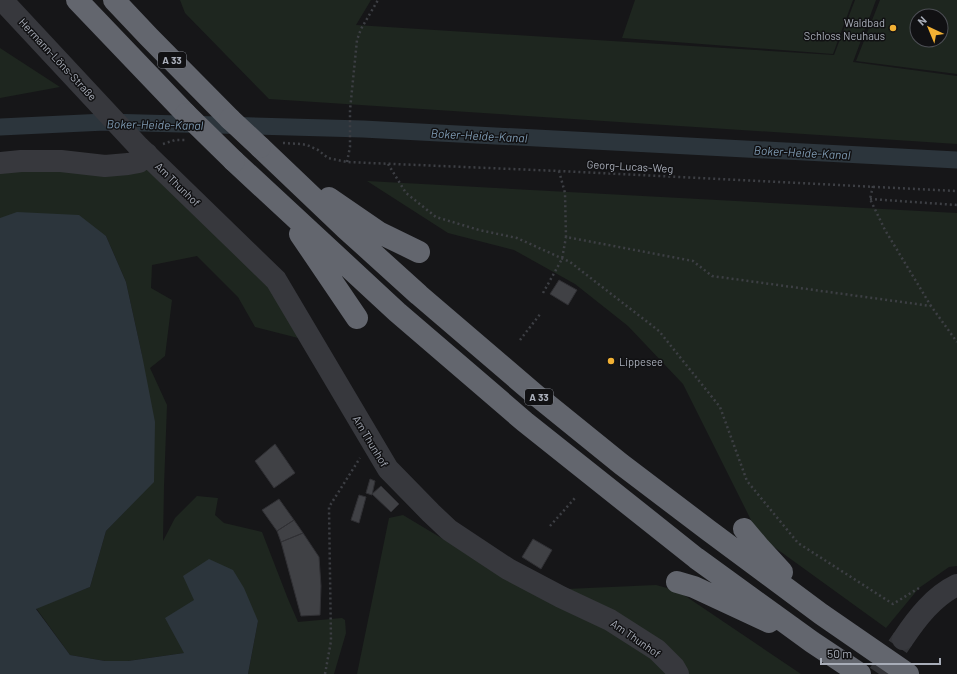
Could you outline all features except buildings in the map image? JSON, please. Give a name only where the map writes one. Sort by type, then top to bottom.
[{"type":"highway","name":"A 33","points":[[77,0],[186,114],[234,161],[397,312],[525,422],[696,558],[812,642],[860,674]]},
{"type":"highway","name":"A 33","points":[[114,0],[230,119],[345,228],[419,295],[537,396],[621,464],[708,530],[821,614],[908,674]]},
{"type":"highway","points":[[266,153],[380,233],[419,252]]},
{"type":"highway","points":[[281,205],[357,318]]},
{"type":"highway","points":[[744,529],[821,614]]},
{"type":"highway","points":[[676,582],[694,587],[812,642]]},
{"type":"street","name":"Hermann-Löns-Straße","points":[[2,0],[147,154]]},
{"type":"street","points":[[0,163],[22,161],[61,161],[105,166],[139,162],[147,154]]},
{"type":"street","name":"Am Thunhof","points":[[147,154],[276,280],[388,469],[431,513],[449,530],[508,569],[561,597],[610,620],[657,650],[678,674]]},
{"type":"street","points":[[903,639],[915,622],[933,602],[957,585]]},
{"type":"path","points":[[347,162],[350,147],[350,110],[357,40],[361,29],[378,0]]},
{"type":"path","name":"Georg-Lucas-Weg","points":[[307,145],[318,150],[328,158],[347,162],[957,191]]},
{"type":"path","points":[[388,164],[406,194],[436,217],[479,230],[518,238],[570,262],[659,331],[720,407],[747,481],[798,542],[892,604],[925,584]]},
{"type":"path","points":[[543,293],[562,259],[566,237],[565,193],[559,171]]},
{"type":"path","points":[[873,186],[870,199],[885,230],[931,306],[957,342]]},
{"type":"path","points":[[870,199],[957,205]]},
{"type":"path","points":[[566,237],[693,261],[712,276],[931,306]]},
{"type":"path","points":[[520,340],[541,313]]},
{"type":"path","points":[[325,674],[331,641],[329,507],[371,441]]},
{"type":"path","points":[[550,526],[575,498]]},
{"type":"shaded area","points":[[180,0],[371,0],[356,25],[834,55],[855,0],[876,0],[853,62],[957,76],[957,144],[269,99],[185,13]]},
{"type":"shaded area","points":[[635,0],[853,0],[833,54],[622,38]]},
{"type":"shaded area","name":"Waldbad Schloss Neuhaus","points":[[880,0],[957,0],[957,74],[856,61]]},
{"type":"shaded area","points":[[0,48],[60,87],[0,98]]},
{"type":"shaded area","points":[[148,165],[270,284],[306,340],[255,327],[238,297],[197,256],[152,265],[151,288],[172,300],[165,356],[150,368],[167,405],[163,541],[175,518],[197,496],[218,498],[215,515],[224,523],[262,532],[298,622],[342,618],[345,620],[346,633],[334,674],[248,674],[258,621],[194,600],[184,653],[128,661],[105,661],[70,655],[36,608],[90,587],[106,531],[153,482],[142,355],[126,282],[106,236],[0,218],[0,167]]},
{"type":"shaded area","points":[[367,181],[957,213],[957,566],[949,567],[919,588],[886,628],[759,536],[683,384],[628,326],[575,284],[514,250],[448,233]]},
{"type":"shaded area","points":[[17,212],[79,215],[106,236],[126,282],[155,422],[154,482],[106,531],[90,587],[36,609],[70,655],[105,661],[128,661],[184,653],[165,618],[194,600],[183,576],[209,559],[233,570],[244,588],[258,621],[248,674],[0,674],[0,218]]},
{"type":"shaded area","points":[[403,515],[493,569],[566,589],[656,585],[678,591],[801,674],[357,674],[389,518]]},
{"type":"waterway","name":"Boker-Heide-Kanal","points":[[0,127],[105,122],[363,129],[957,160]]},
{"type":"tunnel","points":[[879,674],[903,639]]},
{"type":"place","name":"Waldbad Schloss Neuhaus","points":[[893,28]]},
{"type":"place","name":"Lippesee","points":[[611,361]]}]
